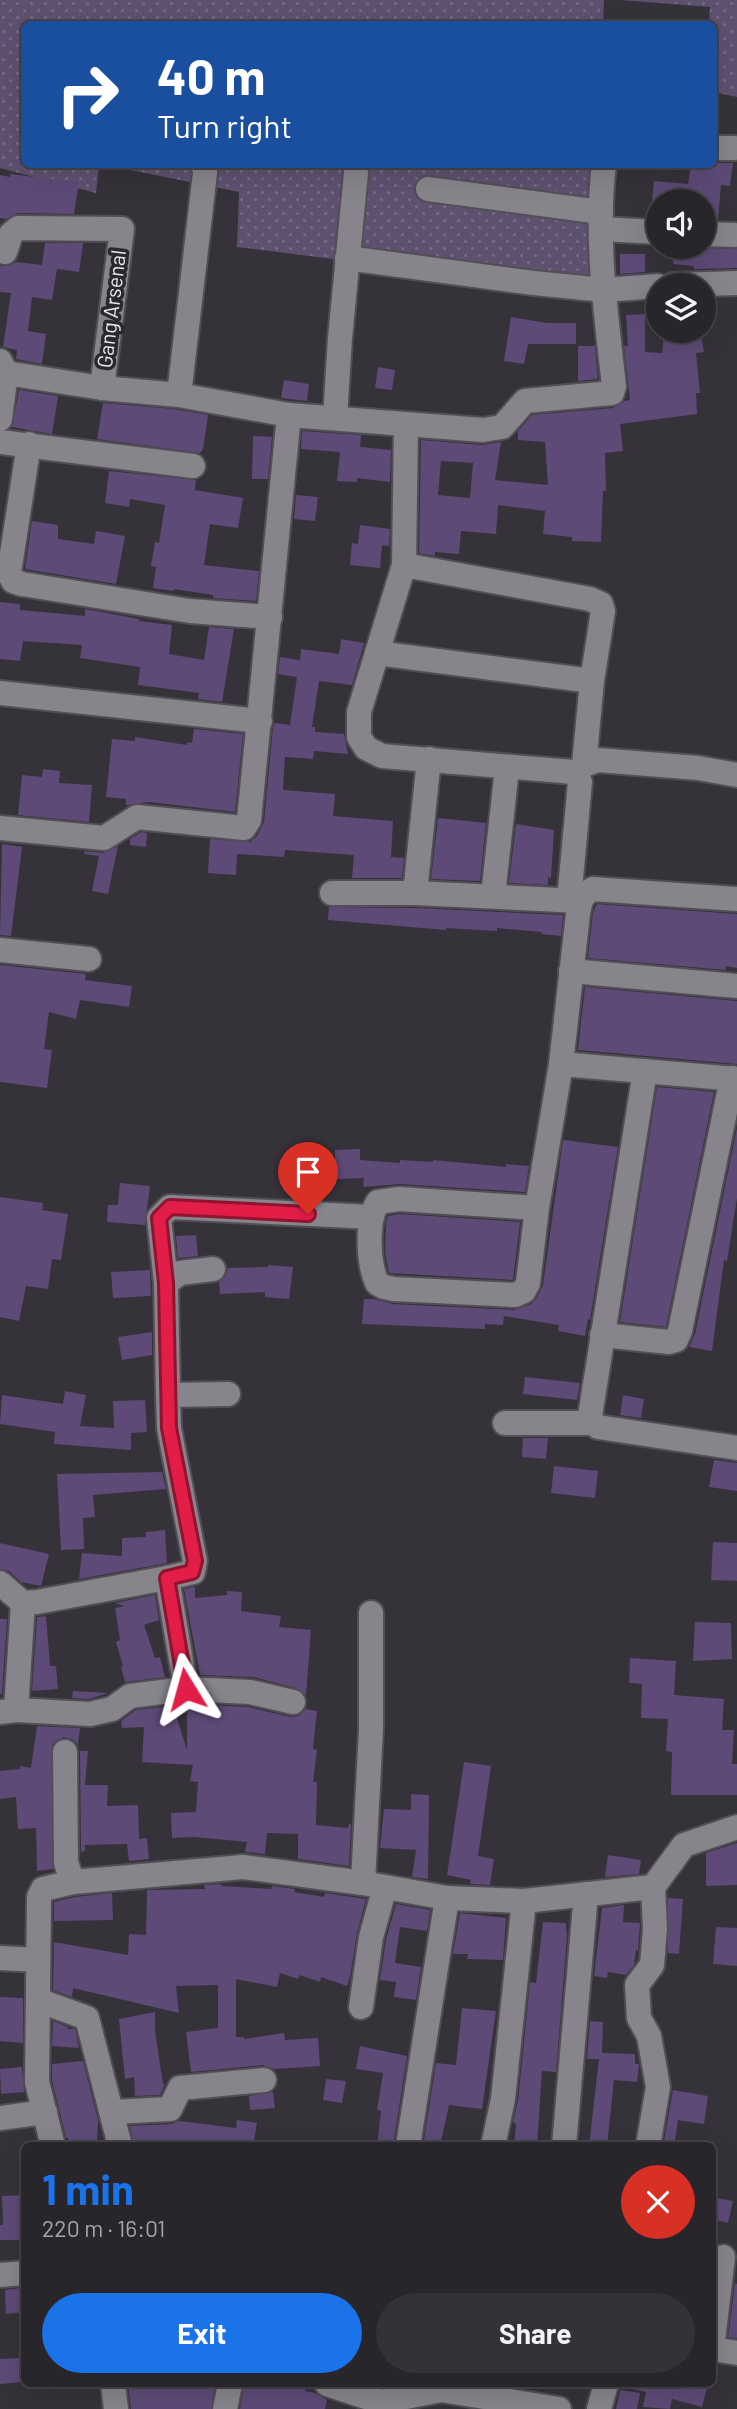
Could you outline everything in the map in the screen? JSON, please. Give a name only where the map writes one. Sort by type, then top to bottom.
[{"type":"street","points":[[179,395],[205,168]]},
{"type":"street","points":[[0,419],[3,367],[102,388],[179,395],[289,415],[495,430],[509,423],[525,401],[612,393],[614,386],[604,290],[601,220],[604,168]]},
{"type":"street","points":[[335,417],[346,258],[356,173]]},
{"type":"street","points":[[428,189],[646,229]]},
{"type":"street","name":"Gang Arsenal","points":[[5,252],[11,234],[18,228],[122,229],[102,388]]},
{"type":"street","points":[[716,234],[736,235]]},
{"type":"street","points":[[346,258],[604,290],[646,287]]},
{"type":"street","points":[[716,284],[737,283]]},
{"type":"street","points":[[0,828],[104,838],[137,817],[244,828],[249,820],[260,721],[289,415]]},
{"type":"street","points":[[406,425],[404,565],[359,712],[359,737],[366,748],[382,757],[429,759],[507,768],[570,771],[598,760],[698,768],[737,775]]},
{"type":"street","points":[[0,442],[193,466]]},
{"type":"street","points":[[29,444],[9,573],[13,581],[190,611],[270,617]]},
{"type":"street","points":[[404,565],[596,601],[601,604],[603,611],[580,769],[571,971],[561,1064],[537,1208],[528,1283],[524,1291],[515,1295],[384,1287],[377,1283],[374,1277],[370,1248],[373,1210],[378,1202],[386,1200],[537,1208]]},
{"type":"street","points":[[377,653],[592,681]]},
{"type":"street","points":[[0,693],[260,721]]},
{"type":"street","points":[[415,893],[429,759]]},
{"type":"street","points":[[493,897],[507,768]]},
{"type":"street","points":[[332,893],[415,893],[575,901],[593,889],[737,898]]},
{"type":"street","points":[[0,950],[89,959]]},
{"type":"street","points":[[571,971],[737,986]]},
{"type":"street","points":[[561,1064],[734,1078],[676,1340],[669,1342],[602,1335]]},
{"type":"street","points":[[645,1071],[590,1416],[598,1427],[737,1448]]},
{"type":"street","points":[[0,1583],[23,1602],[49,1600],[192,1572],[195,1561],[169,1428],[166,1283],[159,1218],[170,1207],[372,1217]]},
{"type":"street","points":[[166,1283],[180,1272],[213,1269]]},
{"type":"street","points":[[169,1395],[228,1394]]},
{"type":"street","points":[[505,1423],[593,1423]]},
{"type":"street","points":[[167,1578],[186,1689]]},
{"type":"street","points":[[23,1602],[8,1711],[90,1714],[112,1709],[130,1696],[186,1689],[250,1692],[293,1702]]},
{"type":"street","points":[[361,2007],[371,1937],[374,1885],[371,1613]]},
{"type":"street","points":[[65,1752],[66,1863],[73,1882]]},
{"type":"street","points":[[649,2142],[658,2087],[649,2036],[639,2018],[637,1984],[652,1965],[655,1929],[653,1887],[684,1845],[737,1826]]},
{"type":"street","points":[[52,2142],[37,2082],[40,1893],[43,1889],[73,1882],[243,1867],[447,1898],[524,1901],[653,1887]]},
{"type":"street","points":[[564,2142],[586,1895]]},
{"type":"street","points":[[409,2142],[447,1898]]},
{"type":"street","points":[[494,2142],[503,2099],[524,1901]]},
{"type":"street","points":[[0,1958],[38,1960]]},
{"type":"street","points":[[38,2000],[87,2018],[119,2142]]},
{"type":"street","points":[[112,2112],[170,2109],[180,2088],[264,2080]]},
{"type":"street","points":[[0,2118],[45,2112]]},
{"type":"street","points":[[716,2316],[723,2257]]},
{"type":"street","points":[[0,2275],[21,2273]]},
{"type":"street","points":[[716,2350],[737,2353]]},
{"type":"street","points":[[113,2387],[116,2409]]},
{"type":"street","points":[[225,2409],[229,2387]]},
{"type":"street","points":[[333,2387],[370,2404],[397,2400],[442,2387],[559,2409]]},
{"type":"street","points":[[599,2409],[605,2387]]},
{"type":"shaded area","points":[[0,0],[604,0],[603,21],[21,21],[21,168],[99,168],[96,193],[0,168]]},
{"type":"shaded area","points":[[621,0],[737,0],[737,97],[717,93],[717,21],[709,21],[710,7]]},
{"type":"shaded area","points":[[121,168],[597,168],[591,291],[237,247],[239,192]]},
{"type":"building","points":[[717,163],[733,163],[730,186],[721,185],[718,220],[716,189],[653,189],[654,181],[688,184],[690,168],[717,168]]},
{"type":"building","points":[[10,174],[79,182],[74,214],[18,213],[6,219],[0,218],[0,175],[10,177]]},
{"type":"building","points":[[45,243],[83,243],[79,272],[57,269],[52,300],[32,297],[28,331],[46,334],[42,364],[16,359],[17,350],[3,347],[11,293],[0,292],[0,266],[9,266],[16,262],[42,265]]},
{"type":"building","points":[[716,248],[737,249],[737,268],[694,269],[694,266],[673,264],[674,259],[716,259]]},
{"type":"building","points":[[620,254],[645,254],[645,272],[620,274]]},
{"type":"building","points":[[645,314],[645,352],[662,353],[663,343],[702,343],[704,352],[696,353],[700,393],[696,393],[697,414],[620,424],[623,451],[605,453],[606,491],[603,491],[601,542],[572,541],[572,537],[543,534],[545,511],[498,505],[496,534],[461,531],[459,554],[435,552],[435,556],[419,553],[421,440],[482,445],[501,442],[495,480],[548,485],[545,442],[518,440],[518,431],[532,415],[613,408],[630,400],[624,346],[628,346],[626,315]],"holes":[[[441,461],[473,463],[470,498],[438,495]]]},
{"type":"building","points":[[511,317],[547,323],[576,323],[576,344],[528,344],[524,364],[504,361]]},
{"type":"building","points":[[578,346],[595,346],[598,379],[578,381]]},
{"type":"building","points":[[378,367],[395,370],[392,390],[375,388]]},
{"type":"building","points":[[284,380],[309,384],[307,401],[281,398]]},
{"type":"building","points":[[19,390],[58,396],[52,434],[12,427]]},
{"type":"building","points":[[103,403],[208,415],[203,449],[200,453],[97,439]]},
{"type":"building","points":[[302,431],[361,435],[360,447],[391,450],[390,482],[357,478],[357,482],[337,481],[340,452],[301,449]]},
{"type":"building","points":[[253,436],[272,437],[268,479],[252,479]]},
{"type":"building","points":[[109,471],[196,480],[195,490],[243,498],[238,528],[210,524],[204,565],[259,571],[256,601],[213,598],[213,595],[153,588],[156,567],[151,566],[155,542],[159,543],[165,505],[130,499],[129,507],[105,503]]},
{"type":"building","points":[[296,495],[318,497],[315,521],[294,519]]},
{"type":"building","points":[[32,521],[58,525],[58,539],[94,544],[96,531],[125,536],[116,584],[25,569]]},
{"type":"building","points":[[360,525],[390,529],[389,546],[382,545],[380,568],[350,565],[352,543],[358,544]]},
{"type":"building","points":[[0,602],[20,604],[20,610],[85,616],[85,609],[172,625],[169,654],[204,660],[209,627],[234,629],[222,702],[198,699],[199,693],[138,685],[140,667],[80,658],[82,645],[23,641],[20,661],[0,659]]},
{"type":"building","points":[[341,639],[364,643],[352,685],[319,681],[312,727],[315,727],[315,732],[344,734],[348,754],[314,751],[313,759],[285,757],[283,790],[335,794],[333,816],[393,821],[391,857],[404,858],[402,878],[352,878],[354,855],[285,850],[284,857],[237,854],[236,875],[208,873],[210,839],[250,842],[257,836],[264,822],[273,727],[275,723],[290,725],[297,677],[278,674],[280,657],[300,660],[301,649],[339,654]]},
{"type":"building","points":[[194,729],[243,734],[235,812],[149,802],[126,805],[126,799],[106,797],[112,739],[135,741],[135,737],[187,745],[187,742],[192,743]]},
{"type":"building","points":[[43,769],[60,771],[59,783],[92,785],[89,822],[18,815],[22,775],[42,777]]},
{"type":"building","points":[[438,818],[486,823],[480,881],[431,879]]},
{"type":"building","points":[[516,824],[554,830],[551,878],[548,877],[548,885],[509,883]]},
{"type":"building","points":[[141,832],[147,833],[146,847],[130,845],[130,839]]},
{"type":"building","points":[[2,844],[22,847],[11,936],[0,935]]},
{"type":"building","points":[[118,846],[108,894],[92,891],[99,856],[84,854],[85,851],[103,853]]},
{"type":"building","points":[[597,904],[737,914],[737,968],[726,966],[726,970],[588,958],[593,912]]},
{"type":"building","points":[[329,907],[563,915],[561,936],[497,928],[497,931],[446,930],[328,920]]},
{"type":"building","points":[[0,965],[86,974],[85,980],[132,986],[129,1007],[80,1000],[76,1019],[49,1012],[44,1049],[52,1050],[47,1088],[0,1082]]},
{"type":"building","points":[[585,987],[737,1001],[737,1064],[578,1050]]},
{"type":"building","points":[[657,1087],[714,1092],[666,1327],[620,1322]]},
{"type":"building","points":[[737,1128],[737,1198],[727,1261],[724,1260],[712,1351],[689,1347],[695,1334]]},
{"type":"building","points":[[563,1140],[618,1147],[590,1320],[588,1319],[585,1336],[558,1331],[559,1325],[504,1316],[503,1325],[485,1324],[485,1329],[362,1324],[364,1299],[393,1304],[514,1310],[531,1304],[543,1285]]},
{"type":"building","points":[[360,1149],[360,1160],[400,1163],[400,1160],[433,1160],[506,1167],[506,1164],[529,1166],[525,1192],[400,1184],[363,1187],[364,1178],[335,1179],[335,1150]]},
{"type":"building","points":[[120,1183],[150,1186],[145,1225],[107,1222],[108,1205],[118,1205]]},
{"type":"building","points":[[0,1197],[43,1203],[42,1210],[68,1214],[61,1260],[52,1259],[48,1289],[26,1286],[19,1321],[0,1317]]},
{"type":"building","points":[[400,1214],[520,1222],[513,1280],[389,1273],[385,1252],[386,1222],[388,1216]]},
{"type":"building","points":[[196,1235],[198,1256],[178,1258],[176,1236]]},
{"type":"building","points":[[268,1265],[293,1267],[289,1299],[265,1297],[265,1292],[220,1294],[219,1282],[226,1275],[228,1268]]},
{"type":"building","points":[[150,1270],[151,1296],[113,1298],[111,1272]]},
{"type":"building","points":[[152,1332],[152,1355],[122,1360],[118,1337]]},
{"type":"building","points":[[525,1377],[580,1383],[577,1400],[523,1394]]},
{"type":"building","points":[[65,1391],[86,1395],[80,1426],[114,1428],[113,1401],[145,1400],[147,1432],[131,1433],[131,1450],[54,1444],[55,1432],[0,1424],[2,1395],[63,1404]]},
{"type":"building","points":[[623,1395],[644,1399],[641,1418],[620,1415]]},
{"type":"building","points":[[523,1438],[548,1438],[546,1459],[522,1457]]},
{"type":"building","points":[[714,1460],[737,1463],[737,1491],[709,1487]]},
{"type":"building","points":[[554,1466],[598,1471],[595,1498],[551,1493]]},
{"type":"building","points":[[162,1472],[166,1489],[93,1495],[95,1517],[83,1518],[84,1549],[61,1550],[57,1474]]},
{"type":"building","points":[[165,1530],[167,1563],[79,1579],[82,1553],[122,1556],[122,1538],[146,1537],[146,1532]]},
{"type":"building","points":[[713,1542],[737,1543],[737,1581],[711,1580]]},
{"type":"building","points":[[0,1543],[49,1554],[41,1586],[21,1582],[9,1571],[0,1569]]},
{"type":"building","points":[[195,1587],[195,1598],[227,1595],[227,1591],[242,1592],[241,1611],[281,1616],[279,1627],[311,1630],[306,1695],[296,1688],[253,1677],[200,1675],[184,1589]]},
{"type":"building","points":[[155,1595],[159,1620],[144,1625],[155,1658],[160,1657],[165,1677],[125,1682],[116,1642],[120,1640],[115,1608],[125,1606],[115,1603]]},
{"type":"building","points":[[46,1616],[50,1666],[56,1666],[58,1689],[32,1691],[37,1617]]},
{"type":"building","points":[[0,1619],[7,1619],[2,1694],[0,1694]]},
{"type":"building","points":[[695,1622],[731,1623],[732,1659],[693,1661]]},
{"type":"building","points":[[630,1658],[676,1661],[674,1695],[724,1699],[722,1730],[734,1730],[732,1764],[737,1764],[737,1795],[671,1795],[672,1752],[666,1751],[668,1719],[641,1718],[642,1684],[629,1683]]},
{"type":"building","points":[[73,1691],[108,1693],[89,1699],[72,1698]]},
{"type":"building","points":[[187,1704],[248,1707],[290,1717],[298,1716],[306,1709],[317,1711],[313,1749],[317,1750],[313,1782],[317,1782],[316,1825],[348,1828],[351,1824],[349,1866],[298,1859],[298,1834],[267,1833],[265,1854],[245,1852],[247,1842],[194,1837],[172,1838],[171,1813],[196,1812],[198,1782],[190,1781],[193,1765],[142,1762],[144,1727],[122,1728],[121,1721],[136,1710],[173,1706],[187,1750]]},
{"type":"building","points":[[37,1726],[80,1728],[78,1744],[64,1737],[52,1745],[53,1869],[37,1871],[36,1828],[18,1829],[16,1797],[0,1799],[0,1771],[20,1769],[20,1766],[31,1768]]},
{"type":"building","points":[[80,1751],[88,1751],[85,1785],[108,1785],[107,1806],[138,1805],[139,1839],[147,1838],[149,1859],[129,1861],[127,1844],[85,1845],[85,1851],[81,1852]]},
{"type":"building","points":[[464,1762],[491,1766],[478,1856],[494,1859],[490,1885],[470,1884],[471,1880],[447,1875]]},
{"type":"building","points":[[411,1794],[429,1795],[428,1879],[412,1877],[416,1850],[380,1848],[384,1809],[411,1810]]},
{"type":"building","points":[[737,1843],[737,1885],[706,1886],[706,1853]]},
{"type":"building","points":[[608,1855],[641,1860],[639,1874],[605,1877]]},
{"type":"building","points":[[204,1885],[271,1889],[272,1886],[324,1897],[325,1893],[366,1899],[347,1986],[321,1977],[320,1982],[300,1975],[298,1979],[280,1973],[277,1987],[236,1979],[236,2037],[244,2039],[284,2033],[285,2040],[318,2038],[320,2066],[274,2069],[263,2065],[191,2072],[186,2032],[218,2028],[218,1985],[176,1986],[179,2013],[73,1988],[72,1997],[53,1990],[54,1942],[128,1955],[129,1934],[146,1935],[147,1890],[205,1889]]},
{"type":"building","points":[[112,1893],[113,1920],[54,1921],[54,1902]]},
{"type":"building","points":[[668,1898],[683,1899],[679,1954],[668,1953]]},
{"type":"building","points":[[396,1904],[430,1910],[427,1931],[400,1927],[395,1963],[421,1967],[416,2000],[394,1997],[396,1982],[380,1980],[386,1940]]},
{"type":"building","points":[[624,1905],[623,1922],[640,1923],[634,1965],[626,1975],[608,1972],[607,1978],[594,1976],[602,1908]]},
{"type":"building","points":[[460,1913],[506,1918],[503,1960],[467,1959],[468,1954],[453,1954]]},
{"type":"building","points":[[543,1922],[566,1923],[556,2072],[542,2071],[537,2142],[514,2142],[516,2124],[513,2122],[518,2101],[530,1982],[536,1983]]},
{"type":"building","points":[[716,1927],[737,1928],[737,1966],[713,1964]]},
{"type":"building","points":[[0,1997],[23,1998],[23,2043],[0,2041]]},
{"type":"building","points":[[462,2008],[496,2011],[482,2109],[449,2105],[441,2142],[424,2142],[436,2063],[456,2065]]},
{"type":"building","points":[[155,2012],[155,2031],[165,2084],[160,2095],[135,2096],[134,2077],[125,2079],[119,2019]]},
{"type":"building","points":[[53,2021],[68,2029],[75,2029],[79,2048],[52,2046]]},
{"type":"building","points":[[590,2021],[603,2022],[602,2053],[635,2054],[635,2064],[639,2064],[637,2082],[614,2080],[607,2142],[589,2142],[599,2059],[587,2059]]},
{"type":"building","points":[[360,2046],[407,2056],[394,2142],[377,2142],[381,2111],[377,2110],[383,2073],[356,2069]]},
{"type":"building","points":[[83,2061],[98,2120],[97,2142],[68,2142],[52,2080],[52,2064]]},
{"type":"building","points":[[22,2067],[24,2092],[1,2094],[0,2069]]},
{"type":"building","points":[[326,2079],[346,2081],[342,2103],[323,2100]]},
{"type":"building","points":[[673,2090],[708,2096],[704,2124],[678,2120],[675,2142],[664,2142]]},
{"type":"building","points":[[273,2092],[275,2108],[250,2110],[249,2096]]},
{"type":"building","points":[[237,2120],[257,2123],[254,2142],[133,2142],[130,2126],[171,2124],[179,2121],[236,2128]]},
{"type":"building","points":[[21,2195],[20,2240],[0,2240],[0,2225],[3,2225],[2,2196]]},
{"type":"building","points":[[716,2198],[733,2201],[728,2223],[716,2220]]},
{"type":"building","points":[[735,2283],[737,2284],[737,2338],[728,2337]]},
{"type":"building","points":[[21,2288],[21,2312],[6,2314],[5,2290]]},
{"type":"building","points":[[19,2358],[21,2382],[0,2384],[0,2359]]},
{"type":"building","points":[[128,2387],[215,2387],[211,2409],[131,2409]]},
{"type":"building","points":[[244,2387],[306,2387],[305,2391],[327,2400],[325,2409],[240,2409]]},
{"type":"building","points":[[707,2387],[702,2407],[672,2399],[670,2409],[643,2407],[646,2392],[634,2389]]},
{"type":"building","points":[[620,2390],[640,2393],[637,2409],[616,2409]]},
{"type":"route","points":[[186,1689],[167,1578],[192,1572],[195,1561],[169,1428],[166,1283],[159,1218],[170,1207],[308,1214]]}]
